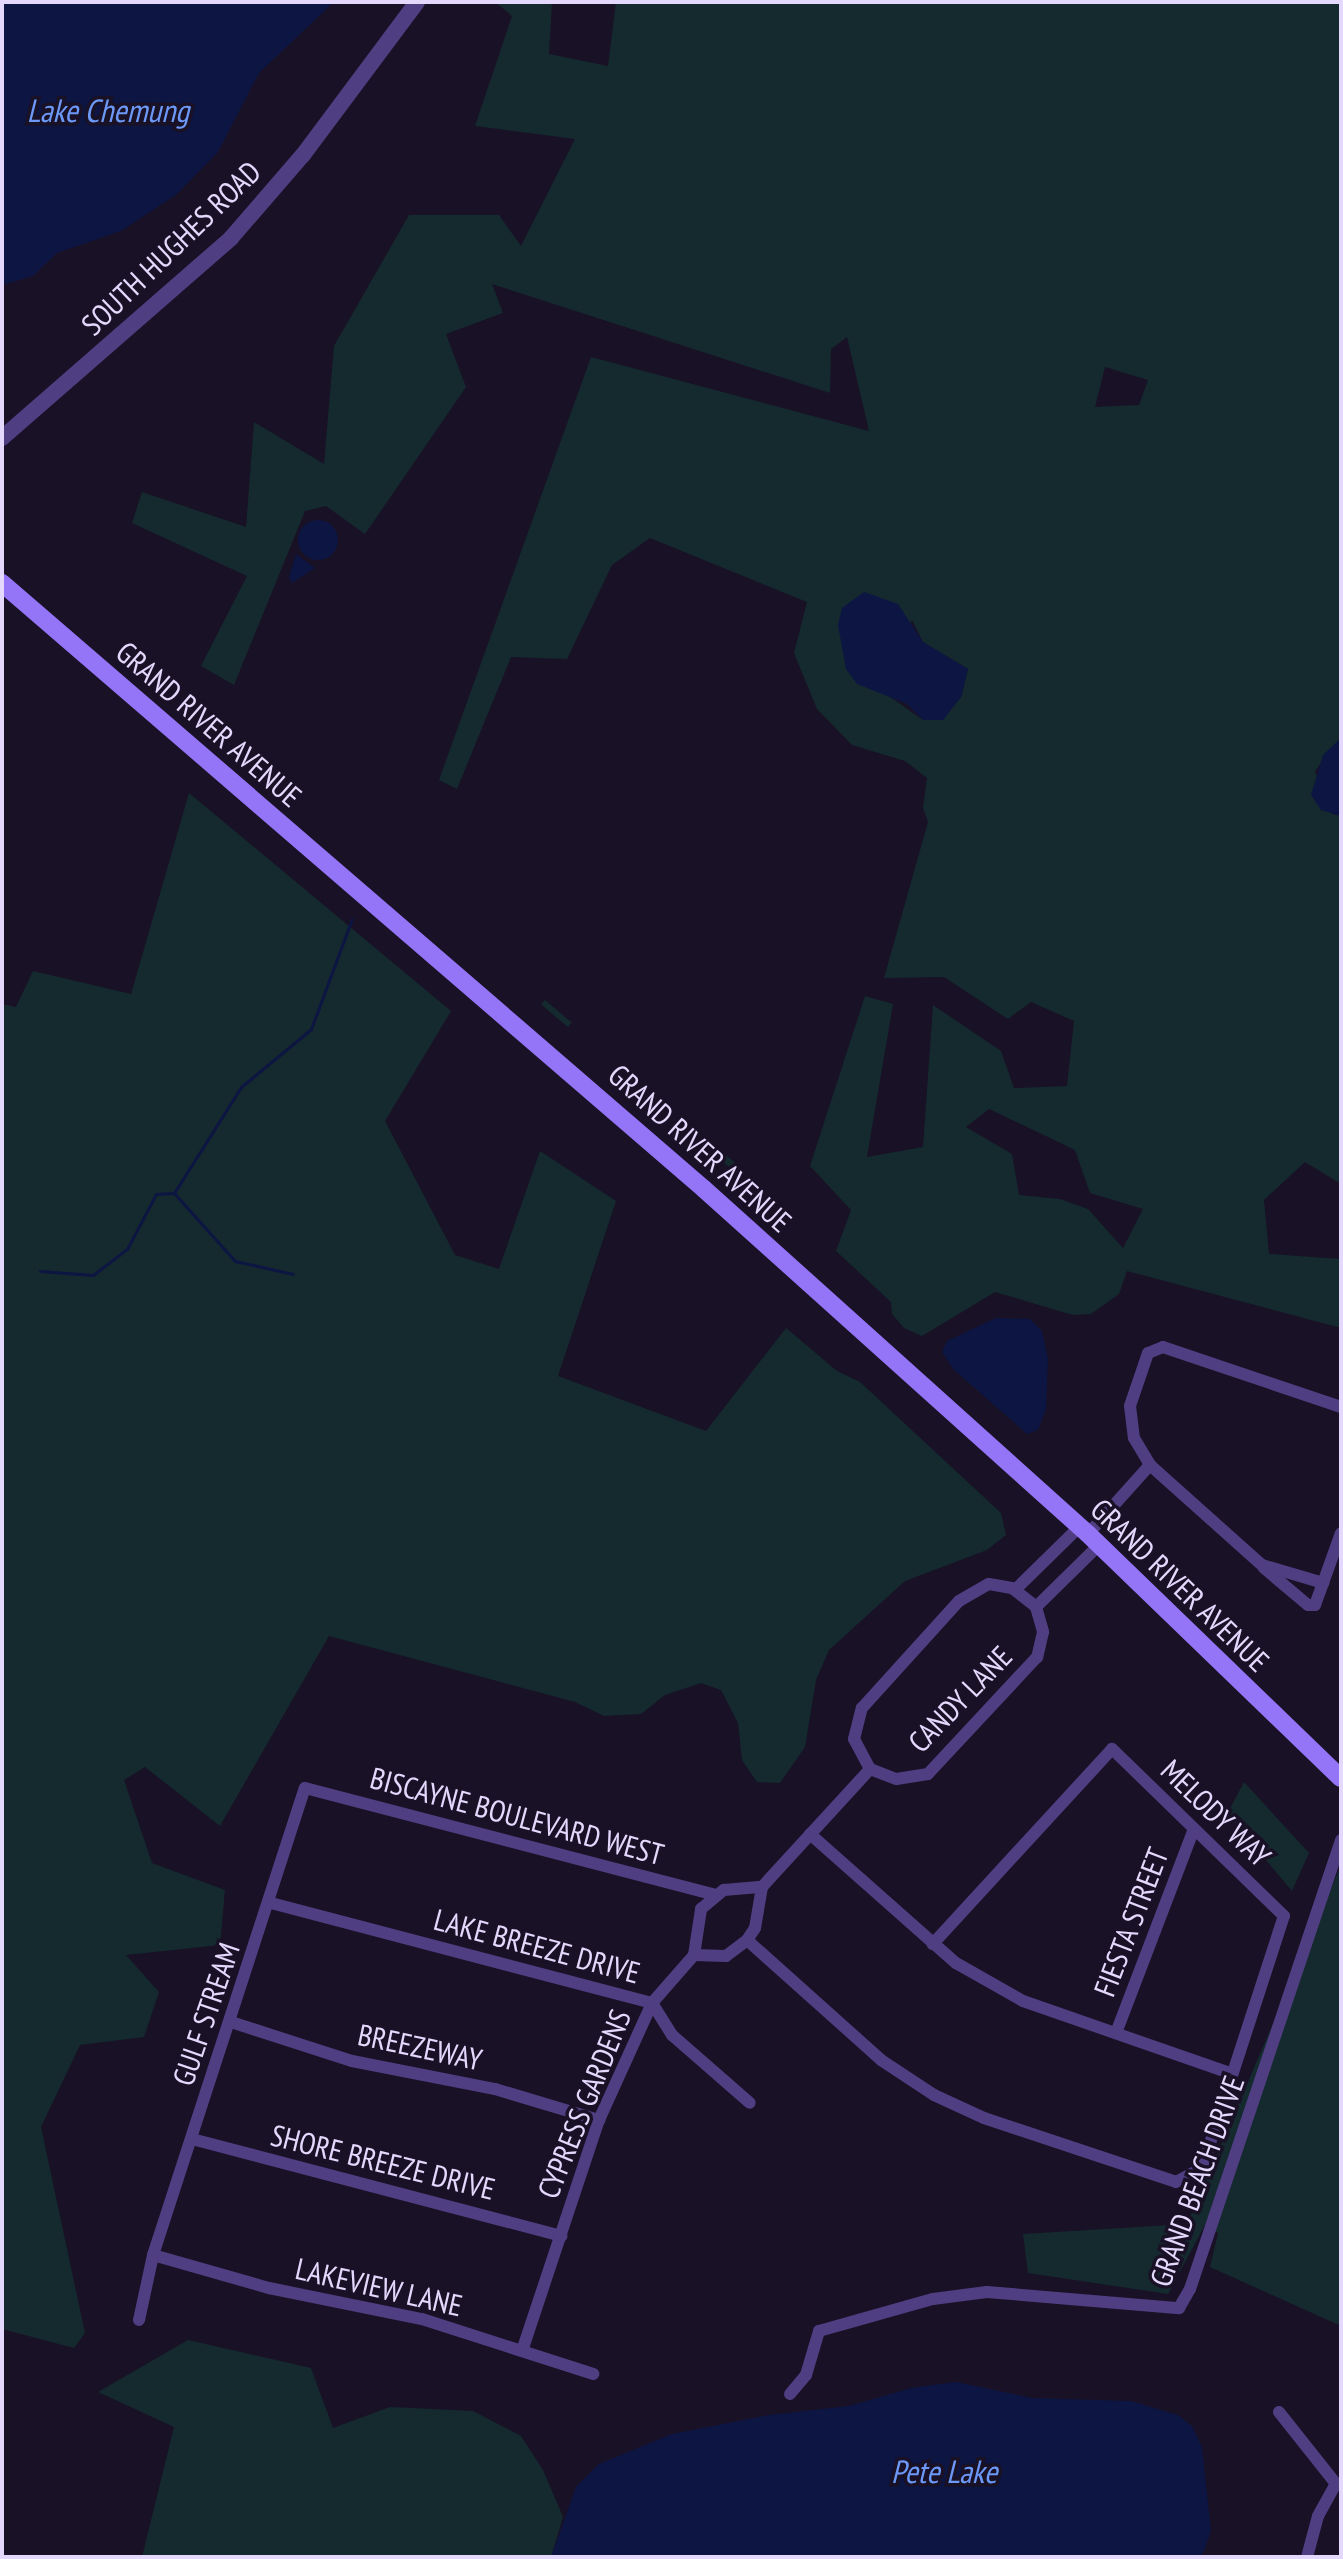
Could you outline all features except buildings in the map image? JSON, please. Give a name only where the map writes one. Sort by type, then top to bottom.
[{"type":"main road","name":"GRAND RIVER AVENUE","points":[[2,583],[611,1106],[1089,1535],[1338,1769]]},
{"type":"street","name":"SOUTH HUGHES ROAD","points":[[2,438],[231,238],[303,155],[417,2]]},
{"type":"street","points":[[1341,1407],[1163,1347],[1148,1353],[1130,1406],[1134,1438],[1150,1465],[1308,1605],[1315,1605],[1341,1533]]},
{"type":"street","points":[[762,1887],[739,1886],[715,1895],[695,1926],[694,1955],[726,1956],[747,1940],[755,1928],[762,1887],[870,1769],[854,1739],[862,1708],[972,1590],[989,1584],[1015,1590],[1036,1607],[1089,1535],[1150,1465]]},
{"type":"street","points":[[1015,1590],[1089,1535]]},
{"type":"street","points":[[1262,1565],[1323,1583]]},
{"type":"street","name":"CANDY LANE","points":[[870,1769],[912,1778],[928,1774],[956,1747],[1037,1657],[1043,1632],[1036,1607]]},
{"type":"street","name":"MELODY WAY","points":[[933,1944],[1112,1749],[1284,1916],[1230,2073]]},
{"type":"street","name":"BISCAYNE BOULEVARD WEST","points":[[305,1788],[715,1895]]},
{"type":"street","name":"GULF STREAM","points":[[139,2320],[153,2255],[271,1903],[305,1788]]},
{"type":"street","name":"FIESTA STREET","points":[[1116,2033],[1194,1829]]},
{"type":"street","points":[[747,1940],[881,2060],[934,2095],[984,2118],[1176,2182],[1202,2168],[1230,2073],[1023,2001],[933,1944],[810,1834]]},
{"type":"street","name":"GRAND BEACH DRIVE","points":[[790,2394],[806,2375],[819,2331],[933,2299],[987,2292],[1179,2308],[1190,2289],[1341,1840]]},
{"type":"street","name":"LAKE BREEZE DRIVE","points":[[271,1903],[652,2003],[672,2035],[750,2103]]},
{"type":"street","name":"CYPRESS GARDENS","points":[[522,2351],[599,2120],[652,2003],[694,1955]]},
{"type":"street","name":"BREEZEWAY","points":[[231,2022],[352,2061],[495,2089],[599,2120]]},
{"type":"street","name":"SHORE BREEZE DRIVE","points":[[192,2139],[561,2236]]},
{"type":"street","name":"LAKEVIEW LANE","points":[[153,2255],[269,2288],[422,2319],[593,2374]]},
{"type":"street","points":[[1279,2412],[1338,2483],[1318,2516],[1307,2557]]},
{"type":"green space","points":[[495,2],[552,2],[549,54],[608,66],[616,2],[1341,2],[1341,738],[1315,771],[1332,814],[1341,816],[1341,1184],[1305,1162],[1264,1200],[1269,1254],[1341,1259],[1341,1328],[1127,1271],[1119,1294],[1091,1314],[1073,1315],[995,1292],[922,1336],[904,1328],[892,1314],[891,1302],[836,1251],[851,1210],[810,1166],[865,996],[893,1004],[867,1157],[923,1147],[933,1005],[1001,1051],[1014,1088],[1067,1086],[1074,1021],[1031,1002],[1008,1019],[944,977],[884,978],[928,822],[923,808],[927,778],[905,761],[852,745],[817,709],[794,653],[807,602],[650,538],[612,565],[567,659],[511,657],[457,789],[439,780],[591,357],[869,431],[847,337],[831,349],[830,393],[492,284],[503,313],[446,334],[466,387],[365,534],[326,506],[305,511],[234,685],[201,666],[247,576],[132,523],[142,492],[246,527],[254,422],[324,464],[334,346],[409,215],[499,215],[521,246],[575,139],[475,126],[512,16]],"holes":[[[1105,367],[1148,380],[1139,405],[1095,407]],[[912,620],[923,642],[968,669],[961,697],[946,713],[923,720],[886,694]],[[989,1109],[1075,1150],[1090,1193],[1143,1209],[1123,1248],[1088,1209],[1060,1199],[1019,1195],[1012,1154],[966,1127]]]},
{"type":"green space","points":[[189,793],[451,1011],[385,1121],[455,1255],[499,1269],[540,1151],[616,1201],[558,1376],[706,1431],[786,1328],[837,1371],[860,1382],[1001,1513],[1006,1535],[987,1550],[905,1581],[829,1650],[816,1680],[805,1747],[780,1783],[757,1782],[742,1760],[738,1723],[721,1690],[701,1683],[665,1695],[641,1714],[604,1716],[575,1702],[329,1636],[220,1826],[145,1767],[124,1780],[152,1863],[225,1890],[220,1945],[126,1955],[159,1992],[144,2037],[80,2045],[41,2127],[85,2333],[74,2348],[2,2329],[2,1004],[16,1007],[33,971],[131,994]]},
{"type":"green space","points":[[545,1000],[572,1022],[568,1027],[541,1005]]},
{"type":"green space","points":[[709,1141],[735,1163],[731,1168],[705,1146]]},
{"type":"green space","points":[[1244,1782],[1309,1853],[1292,1891],[1227,1814]]},
{"type":"green space","points":[[1341,1865],[1341,2326],[1210,2267],[1218,2233],[1205,2225],[1168,2294],[1028,2273],[1023,2234],[1187,2224]]},
{"type":"green space","points":[[188,2340],[311,2368],[333,2428],[390,2407],[473,2411],[521,2436],[543,2470],[563,2517],[551,2557],[142,2557],[174,2427],[98,2392]]},
{"type":"water","name":"Lake Chemung","points":[[2,2],[334,2],[259,73],[218,152],[176,195],[121,231],[57,253],[33,276],[2,285]]},
{"type":"water","points":[[318,520],[332,526],[338,540],[332,554],[318,560],[304,554],[298,540],[304,526]]},
{"type":"water","points":[[296,554],[315,568],[292,583],[289,577]]},
{"type":"water","points":[[864,592],[898,604],[923,642],[968,669],[961,697],[943,720],[923,720],[907,704],[857,684],[846,669],[838,625],[842,608]]},
{"type":"water","points":[[1341,738],[1341,816],[1321,810],[1311,795],[1323,755]]},
{"type":"water","points":[[996,1318],[1030,1319],[1042,1331],[1048,1359],[1046,1409],[1038,1430],[1027,1434],[953,1369],[942,1352],[947,1341]]},
{"type":"water","name":"Pete Lake","points":[[956,2382],[1032,2398],[1131,2401],[1178,2415],[1192,2426],[1202,2447],[1211,2531],[1200,2557],[551,2557],[576,2487],[599,2464],[672,2434],[769,2415],[849,2406],[911,2388]]},
{"type":"waterway","points":[[40,1271],[93,1275],[127,1249],[156,1194],[174,1193],[241,1087],[311,1029],[352,919]]},
{"type":"waterway","points":[[174,1193],[235,1261],[293,1274]]}]
